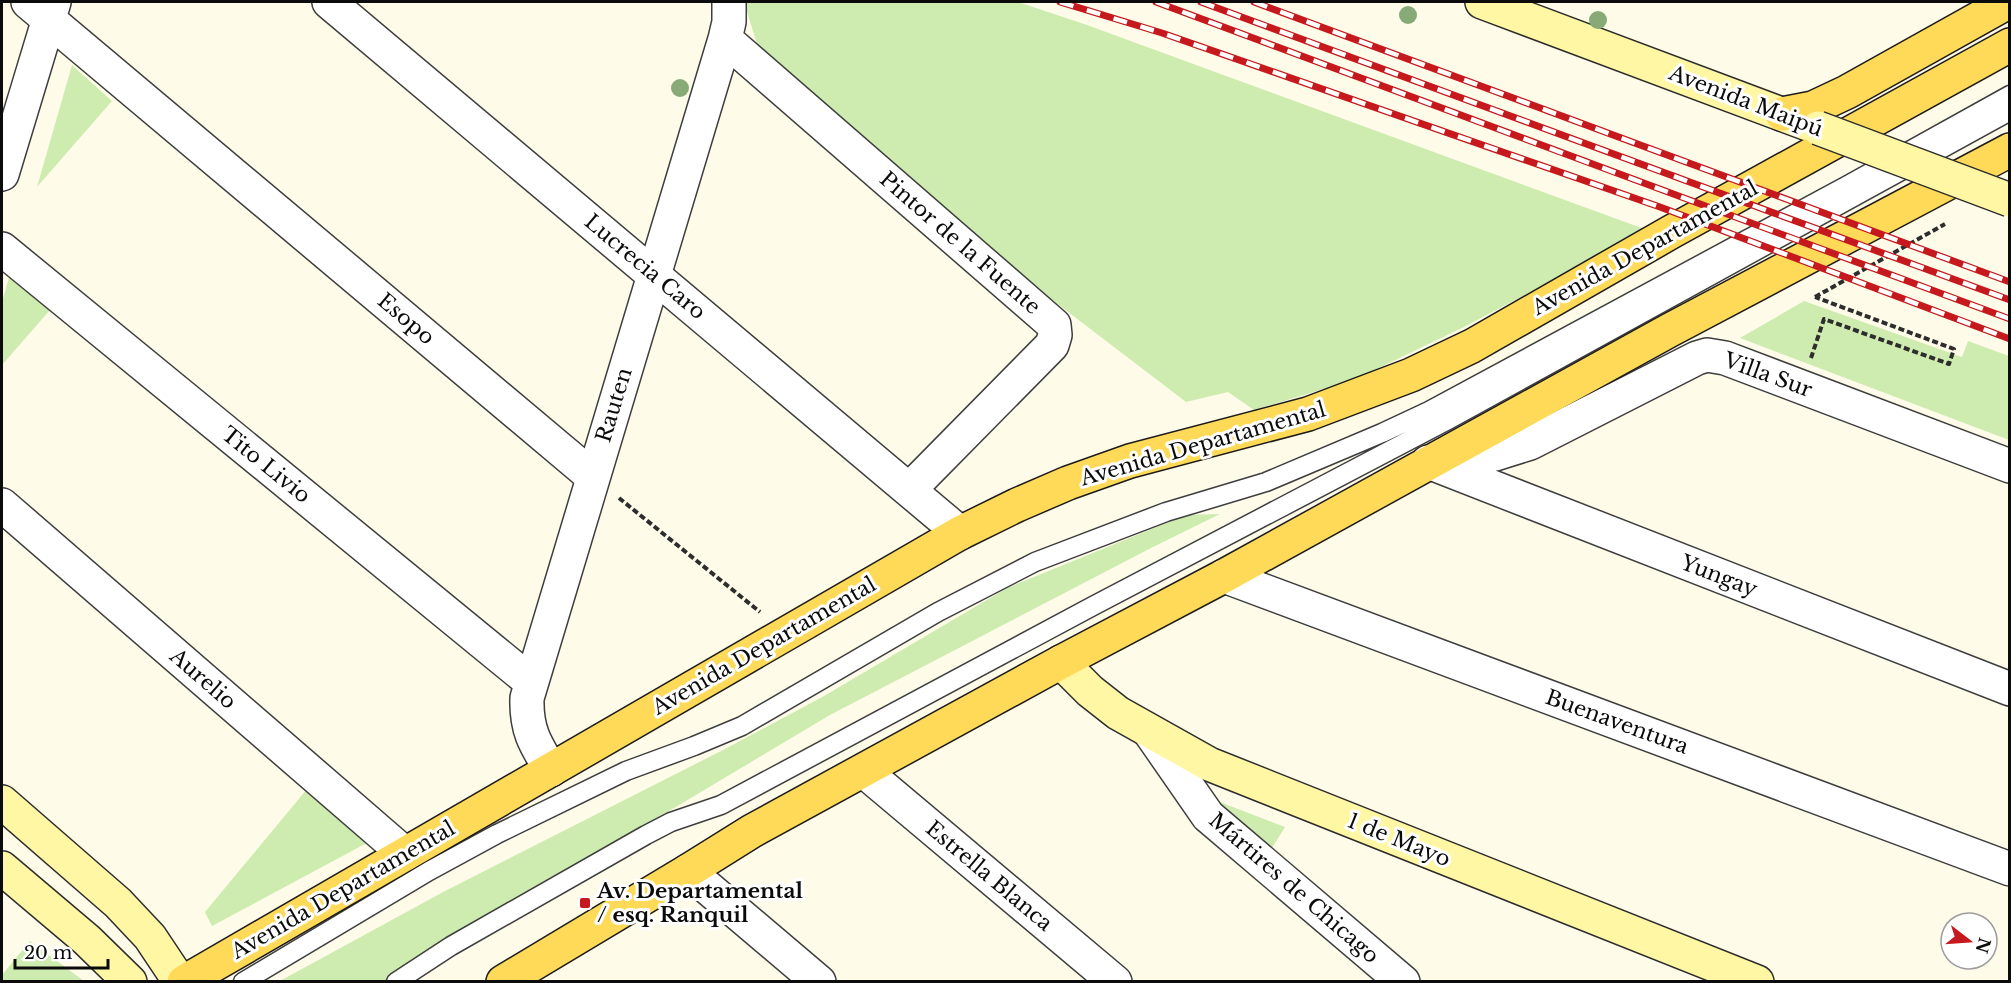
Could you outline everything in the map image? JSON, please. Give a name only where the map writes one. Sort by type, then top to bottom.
[{"type":"main road","points":[[1782,114],[1813,108],[1847,92],[2008,2]]},
{"type":"main road","name":"Avenida Departamental","points":[[182,981],[960,533],[1038,496],[1130,461],[1308,414],[1411,375],[1472,346],[1681,226],[2010,45]]},
{"type":"main road","points":[[521,977],[752,831],[1061,662],[1224,576],[1681,324],[2010,150]]},
{"type":"street","name":"Lucrecia Caro","points":[[329,2],[960,533]]},
{"type":"street","points":[[725,39],[729,22],[729,2]]},
{"type":"street","name":"Avenida Maipú","points":[[1505,5],[1818,128],[2010,200]]},
{"type":"street","points":[[2,174],[44,7]]},
{"type":"street","name":"Esopo","points":[[44,7],[593,477]]},
{"type":"street","name":"Rauten","points":[[550,770],[533,741],[529,729],[526,716],[527,698],[725,39]]},
{"type":"street","name":"Pintor de la Fuente","points":[[725,39],[1054,325],[1055,335],[1052,345],[909,490]]},
{"type":"street","name":"Tito Livio","points":[[2,249],[531,682]]},
{"type":"street","name":"Villa Sur","points":[[1428,462],[1496,454],[1530,443],[1563,428],[1677,366],[1707,355],[1725,358],[2010,466]]},
{"type":"street","name":"Yungay","points":[[1428,462],[2010,689]]},
{"type":"street","name":"Aurelio","points":[[2,505],[405,854]]},
{"type":"street","name":"Buenaventura","points":[[1224,576],[2010,869]]},
{"type":"street","name":"1 de Mayo","points":[[1061,662],[1090,691],[1119,713],[1209,764],[1757,981]]},
{"type":"street","name":"Mártires de Chicago","points":[[1149,731],[1208,816],[1403,981]]},
{"type":"street","name":"Estrella Blanca","points":[[864,771],[1115,981]]},
{"type":"street","points":[[2,802],[118,903],[150,937],[182,981]]},
{"type":"street","points":[[2,868],[87,940],[130,981]]},
{"type":"street","points":[[688,871],[819,981]]},
{"type":"lane","points":[[243,981],[496,834],[626,771],[742,726],[938,612],[1035,562],[1148,518],[1266,482],[1429,411],[1848,185],[2010,94]]},
{"type":"lane","points":[[396,981],[451,946],[646,835],[671,822],[721,805],[1448,420],[2010,111]]},
{"type":"path","points":[[1801,387],[1824,319],[1949,364],[1954,349],[1815,297],[1948,222]]},
{"type":"path","points":[[593,477],[786,633]]},
{"type":"green space","points":[[744,2],[1018,2],[1087,25],[1647,230],[1464,327],[1356,379],[1254,410],[1228,392],[1186,402],[1038,289],[757,44]]},
{"type":"green space","points":[[72,65],[112,101],[37,187]]},
{"type":"green space","points":[[10,274],[50,310],[2,365],[2,302]]},
{"type":"green space","points":[[1804,301],[1962,357],[1968,341],[2009,356],[2009,440],[1740,338]]},
{"type":"green space","points":[[1220,514],[830,715],[384,981],[278,982],[445,891],[725,749],[824,696],[1007,588],[1186,515]]},
{"type":"green space","points":[[312,783],[378,837],[212,926],[205,912]]},
{"type":"green space","points":[[1204,796],[1285,827],[1267,856]]},
{"type":"green space","points":[[30,941],[84,981],[2,981],[2,975]]},
{"type":"railway","points":[[1060,2],[1162,33],[1660,207],[2010,339]]},
{"type":"railway","points":[[1156,2],[2010,319]]},
{"type":"railway","points":[[1201,2],[2010,300]]},
{"type":"railway","points":[[1254,2],[2010,282]]},
{"type":"place","name":"Av. Departamental / esq. Ranquil","points":[[585,903]]}]
